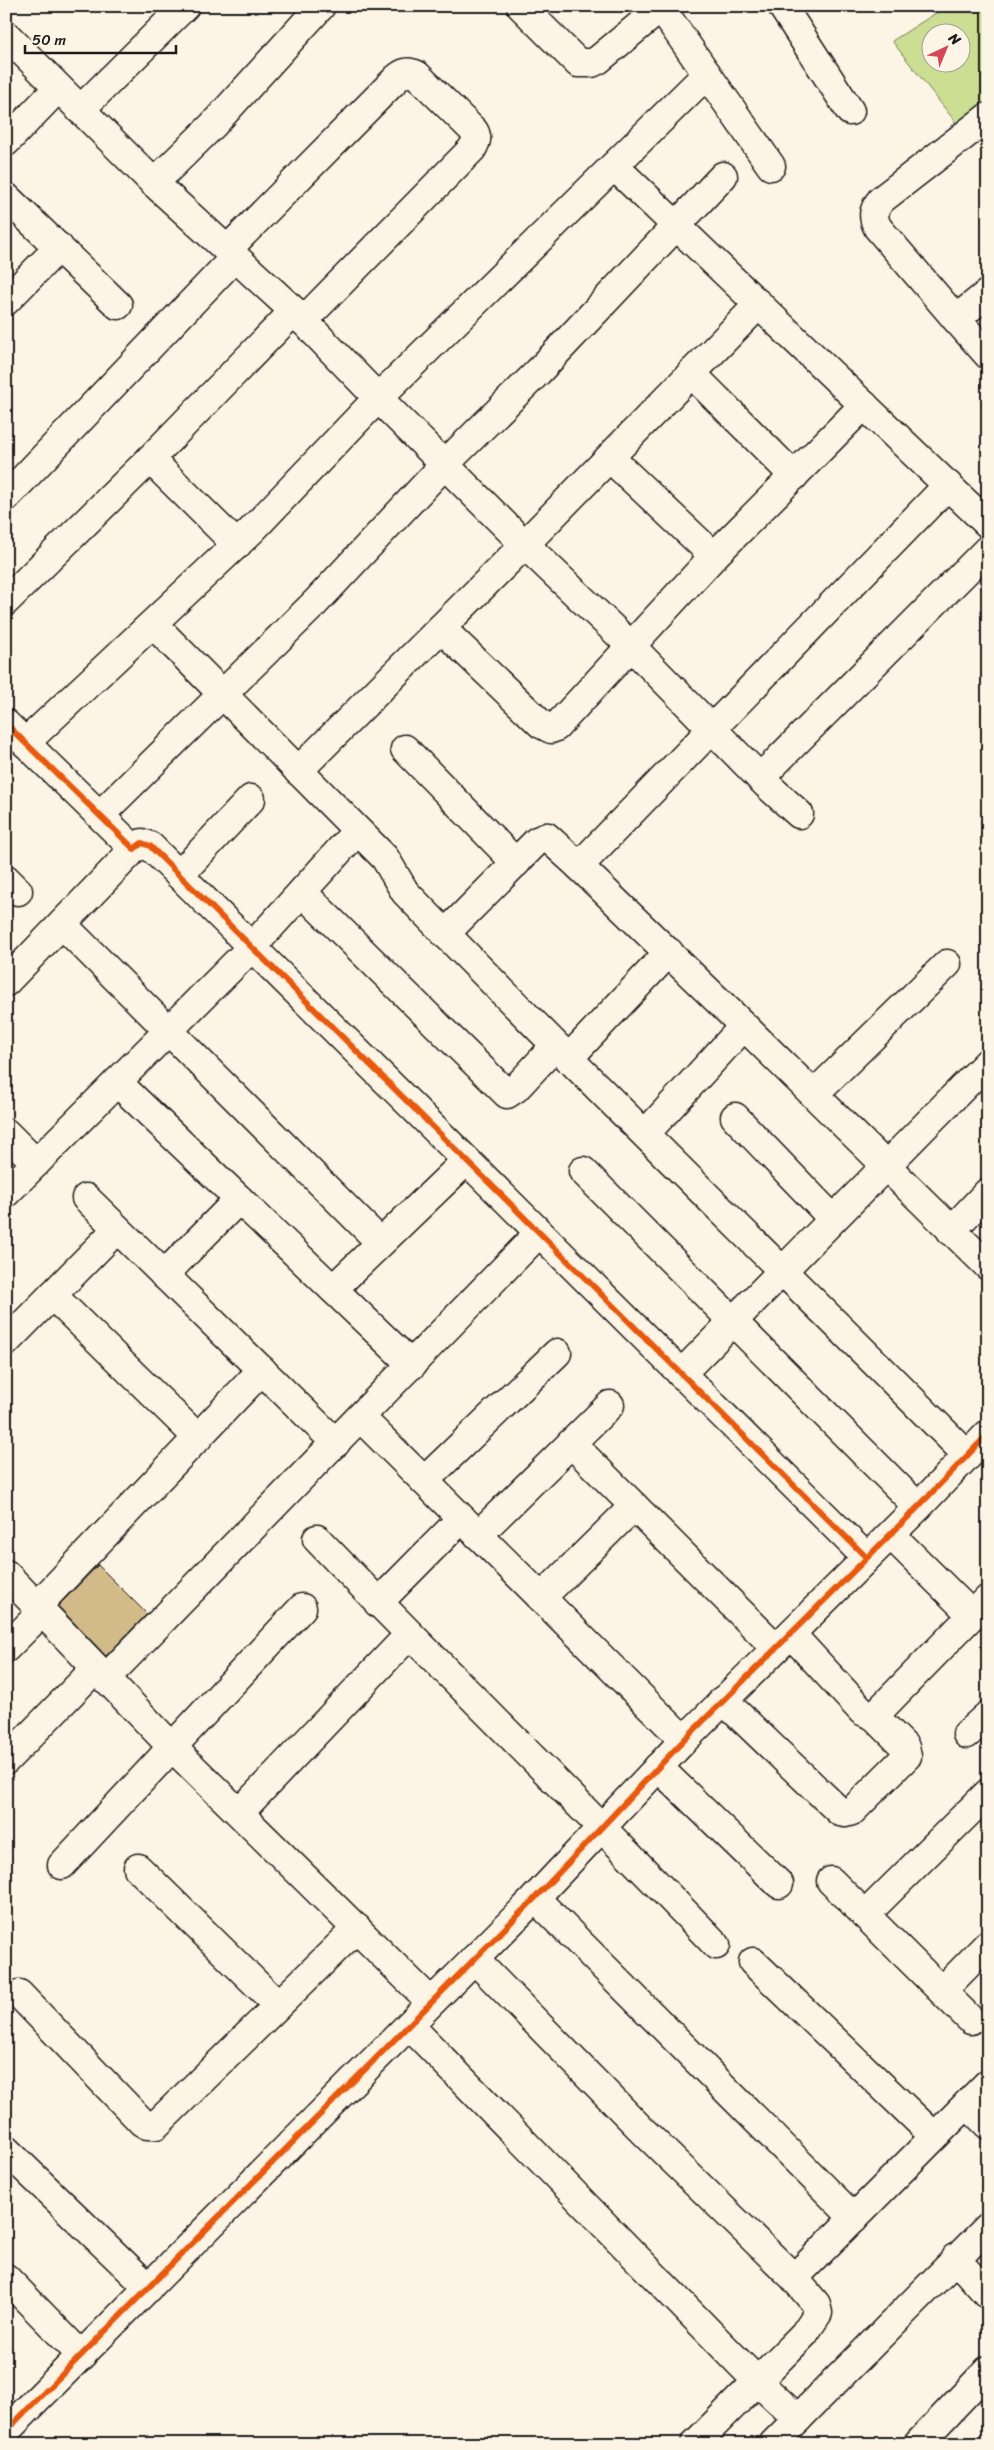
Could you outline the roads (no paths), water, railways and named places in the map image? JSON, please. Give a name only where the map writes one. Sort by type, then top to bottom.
[{"type":"street","points":[[80,110],[185,6]]},
{"type":"street","points":[[154,182],[219,119],[321,6]]},
{"type":"street","points":[[521,6],[578,63],[585,64],[598,60],[662,7],[771,166]]},
{"type":"street","points":[[782,6],[850,111]]},
{"type":"street","points":[[6,35],[154,182],[299,316],[378,398],[630,645],[760,778],[799,814]]},
{"type":"street","points":[[6,497],[231,254],[403,73],[410,72],[417,75],[474,130],[477,136],[472,149],[150,459],[6,601]]},
{"type":"street","points":[[134,849],[16,733],[153,624],[237,545],[378,398],[707,74]]},
{"type":"street","points":[[6,142],[58,88]]},
{"type":"street","points":[[988,117],[882,200],[875,208],[873,218],[878,228],[988,355]]},
{"type":"street","points":[[614,166],[988,524]]},
{"type":"street","points":[[100,815],[316,602],[445,464],[538,372],[723,176]]},
{"type":"street","points":[[6,197],[118,305]]},
{"type":"street","points":[[6,301],[58,247]]},
{"type":"street","points":[[956,319],[988,294]]},
{"type":"street","points":[[298,771],[610,458],[759,304]]},
{"type":"street","points":[[691,373],[794,476]]},
{"type":"street","points":[[441,628],[541,724],[552,729],[714,556],[864,405]]},
{"type":"street","points":[[610,458],[714,556]]},
{"type":"street","points":[[150,459],[237,545]]},
{"type":"street","points":[[579,866],[948,485]]},
{"type":"street","points":[[760,778],[988,549]]},
{"type":"street","points":[[8,2427],[82,2356],[535,1898],[723,1700],[866,1557],[891,1535],[981,1446],[783,1269],[561,1052],[398,884],[385,858],[222,696],[153,624]]},
{"type":"street","points":[[405,749],[516,863]]},
{"type":"street","points":[[179,875],[251,799]]},
{"type":"street","points":[[6,1193],[251,948],[357,831]]},
{"type":"street","points":[[445,934],[537,841],[547,837],[669,952],[988,1266]]},
{"type":"street","points":[[7,981],[139,844],[146,843],[866,1557]]},
{"type":"street","points":[[302,892],[507,1094],[561,1052],[669,952]]},
{"type":"street","points":[[62,924],[380,1242]]},
{"type":"street","points":[[814,1094],[946,964]]},
{"type":"street","points":[[646,1133],[744,1026]]},
{"type":"street","points":[[681,1374],[988,1062]]},
{"type":"street","points":[[116,1082],[412,1365]]},
{"type":"street","points":[[735,1117],[833,1220]]},
{"type":"street","points":[[6,1133],[36,1163]]},
{"type":"street","points":[[333,1289],[466,1161]]},
{"type":"street","points":[[583,1171],[734,1320],[918,1508]]},
{"type":"street","points":[[951,1230],[988,1192]]},
{"type":"street","points":[[86,1198],[336,1443]]},
{"type":"street","points":[[164,1275],[240,1199]]},
{"type":"street","points":[[6,1342],[117,1229]]},
{"type":"street","points":[[6,1760],[100,1674],[336,1443],[539,1233]]},
{"type":"street","points":[[52,1295],[198,1438]]},
{"type":"street","points":[[424,1482],[557,1353]]},
{"type":"street","points":[[6,1648],[262,1370]]},
{"type":"street","points":[[378,1603],[571,1443],[610,1404]]},
{"type":"street","points":[[361,1418],[684,1740]]},
{"type":"street","points":[[571,1443],[634,1506],[862,1710],[874,1716],[906,1747],[908,1753],[852,1811],[840,1812],[723,1700]]},
{"type":"street","points":[[541,1598],[634,1506]]},
{"type":"street","points":[[874,1716],[980,1607],[891,1535]]},
{"type":"street","points":[[317,1539],[378,1603],[602,1826],[716,1945]]},
{"type":"street","points":[[6,1574],[173,1748],[431,2002]]},
{"type":"street","points":[[62,1865],[302,1608]]},
{"type":"street","points":[[240,1812],[410,1635]]},
{"type":"street","points":[[967,1734],[988,1715]]},
{"type":"street","points":[[658,1767],[779,1884]]},
{"type":"street","points":[[865,1915],[988,1793]]},
{"type":"street","points":[[138,1868],[278,2005]]},
{"type":"street","points":[[831,1881],[971,2020]]},
{"type":"street","points":[[535,1898],[854,2218]]},
{"type":"street","points":[[19,1994],[147,2125],[156,2125],[357,1928]]},
{"type":"street","points":[[942,1991],[988,1944]]},
{"type":"street","points":[[474,1959],[642,2130],[794,2278],[816,2304],[818,2313],[804,2334],[695,2444]]},
{"type":"street","points":[[753,1962],[934,2136]]},
{"type":"street","points":[[408,2025],[757,2381],[798,2419]]},
{"type":"street","points":[[794,2278],[988,2083]]},
{"type":"street","points":[[967,2104],[988,2125]]},
{"type":"street","points":[[6,2150],[149,2288]]},
{"type":"street","points":[[773,2444],[955,2258],[988,2227]]},
{"type":"street","points":[[955,2258],[987,2292]]},
{"type":"street","points":[[6,2278],[82,2356]]},
{"type":"street","points":[[918,2444],[988,2370]]}]
